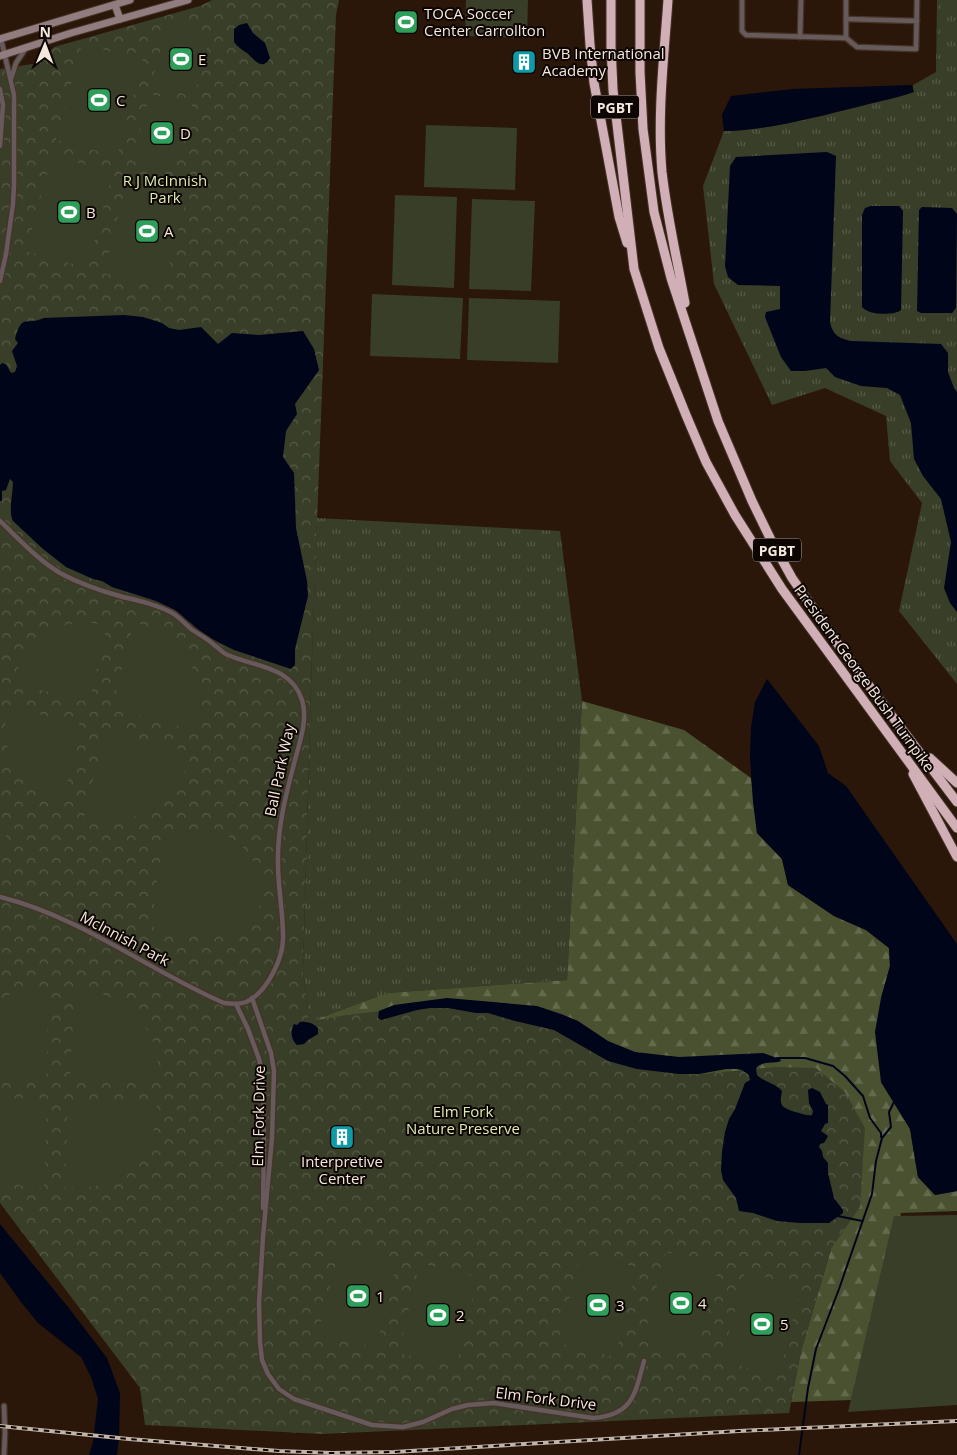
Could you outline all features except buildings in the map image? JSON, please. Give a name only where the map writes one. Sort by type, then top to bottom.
[{"type":"highway","points":[[587,0],[594,83],[619,218],[634,269]]},
{"type":"highway","name":"President George Bush Turnpike","points":[[611,0],[613,90],[634,269],[659,348],[706,462],[782,589],[957,828]]},
{"type":"highway","name":"President George Bush Turnpike","points":[[640,0],[640,72],[643,129],[654,212],[671,278],[718,422],[748,493],[792,578],[842,650],[957,802]]},
{"type":"highway","points":[[668,0],[661,116],[662,171],[667,209],[691,338]]},
{"type":"highway","points":[[909,738],[957,783]]},
{"type":"highway","points":[[896,743],[957,857]]},
{"type":"main road","points":[[0,39],[130,0]]},
{"type":"main road","points":[[2,55],[71,33],[188,0]]},
{"type":"main road","points":[[115,4],[120,20]]},
{"type":"street","points":[[742,0],[742,30],[746,35],[846,38],[857,47],[916,49],[917,0]]},
{"type":"street","points":[[800,37],[801,0]]},
{"type":"street","points":[[846,0],[846,38]]},
{"type":"street","points":[[846,19],[917,21]]},
{"type":"street","points":[[0,39],[2,55],[14,95],[13,204],[0,281]]},
{"type":"street","points":[[11,80],[16,63],[27,48]]},
{"type":"street","points":[[0,89],[3,106],[0,146]]},
{"type":"street","name":"Ball Park Way","points":[[0,521],[43,561],[59,572],[81,584],[152,605],[174,614],[226,655],[274,669],[295,686],[302,701],[302,731],[278,834],[283,946],[270,978],[259,993],[246,1002],[236,1004]]},
{"type":"street","name":"McInnish Park","points":[[0,897],[55,915],[212,998],[224,1003],[236,1004]]},
{"type":"street","name":"Elm Fork Drive","points":[[252,998],[271,1053],[274,1071],[272,1138],[263,1237]]},
{"type":"street","name":"Elm Fork Drive","points":[[236,1004],[259,1059],[263,1080],[263,1237],[260,1342],[262,1360],[268,1374],[279,1389],[294,1399],[357,1421],[388,1427],[403,1427],[423,1422],[468,1405],[494,1403],[603,1418],[624,1409],[629,1403],[636,1390],[644,1361]]},
{"type":"street","points":[[4,1406],[4,1455]]},
{"type":"green space","name":"R J McInnish Park","points":[[212,0],[339,0],[336,15],[311,684],[303,971],[309,1021],[469,1001],[566,1030],[626,1063],[692,1075],[775,1067],[816,1068],[845,1092],[865,1128],[860,1207],[831,1249],[801,1351],[789,1413],[322,1434],[145,1425],[140,1388],[0,1203],[0,69],[39,63],[54,47],[200,6]]},
{"type":"green space","points":[[466,0],[528,0],[527,38],[465,36]]},
{"type":"green space","points":[[937,0],[957,0],[957,684],[899,611],[922,503],[890,461],[886,416],[825,388],[772,405],[714,284],[703,186],[724,131],[793,122],[913,92],[913,85],[936,72]]},
{"type":"green space","name":"E","points":[[169,21],[211,33],[194,97],[151,85]]},
{"type":"green space","name":"C","points":[[82,44],[143,60],[117,156],[56,140]]},
{"type":"green space","name":"D","points":[[150,94],[192,105],[174,172],[132,161]]},
{"type":"green space","points":[[426,125],[517,128],[515,190],[424,187]]},
{"type":"green space","name":"B","points":[[52,156],[113,172],[87,268],[26,251]]},
{"type":"green space","name":"A","points":[[129,173],[189,188],[164,288],[104,273]]},
{"type":"green space","points":[[395,195],[457,197],[454,288],[392,285]]},
{"type":"green space","points":[[472,199],[535,201],[531,291],[469,289]]},
{"type":"green space","points":[[372,294],[463,298],[460,359],[370,356]]},
{"type":"green space","points":[[469,298],[560,301],[558,363],[467,360]]},
{"type":"green space","points":[[317,518],[560,531],[582,701],[567,980],[387,993],[309,1022],[303,971]]},
{"type":"green space","points":[[134,622],[155,630],[166,637],[186,656],[197,679],[200,691],[200,717],[197,731],[115,709],[113,704]]},
{"type":"green space","points":[[92,623],[107,626],[90,698],[84,701],[13,683],[17,670],[28,649],[46,633],[68,624]]},
{"type":"green space","points":[[582,701],[684,730],[751,778],[757,833],[782,859],[788,885],[834,916],[866,930],[889,948],[890,966],[881,998],[881,1082],[910,1129],[918,1177],[935,1195],[957,1191],[957,1211],[901,1213],[851,1400],[791,1402],[801,1351],[831,1249],[309,1022],[387,993],[567,980]]},
{"type":"green space","points":[[7,706],[79,724],[82,730],[62,801],[46,795],[33,787],[14,766],[6,739]]},
{"type":"green space","points":[[109,732],[192,752],[188,765],[175,788],[157,806],[133,817],[119,820],[84,817],[105,735]]},
{"type":"green space","points":[[0,825],[9,842],[0,849]]},
{"type":"green space","points":[[194,830],[213,831],[225,835],[236,841],[252,858],[260,880],[261,892],[260,904],[252,929],[194,936],[161,934],[153,926],[155,893],[165,837],[172,837]]},
{"type":"green space","points":[[48,989],[47,1074],[44,1078],[0,1077],[0,1000],[13,993]]},
{"type":"green space","points":[[75,990],[106,996],[132,1012],[142,1023],[156,1051],[157,1083],[73,1078],[70,1074]]},
{"type":"green space","points":[[0,1098],[43,1099],[47,1103],[44,1188],[21,1186],[0,1177]]},
{"type":"green space","points":[[72,1100],[157,1103],[152,1135],[145,1150],[125,1172],[112,1180],[82,1188],[65,1188],[68,1104]]},
{"type":"green space","points":[[957,1215],[957,1405],[848,1412],[894,1216]]},
{"type":"green space","name":"1","points":[[341,1244],[398,1258],[376,1348],[318,1334]]},
{"type":"green space","name":"4","points":[[666,1252],[719,1266],[696,1355],[643,1341]]},
{"type":"green space","name":"3","points":[[581,1253],[637,1267],[615,1357],[558,1343]]},
{"type":"green space","name":"2","points":[[420,1263],[478,1277],[456,1367],[398,1353]]},
{"type":"green space","name":"5","points":[[745,1272],[801,1286],[779,1376],[722,1361]]},
{"type":"water","points":[[247,23],[253,33],[265,43],[270,58],[264,64],[255,61],[234,42],[234,29],[239,25]]},
{"type":"water","points":[[912,85],[914,92],[894,98],[776,126],[724,131],[722,115],[731,96],[792,89]]},
{"type":"water","points":[[827,152],[836,156],[830,322],[833,330],[839,337],[851,341],[941,344],[948,353],[948,372],[957,392],[957,612],[950,603],[944,588],[951,542],[941,499],[923,476],[914,459],[911,423],[900,395],[887,388],[861,386],[835,377],[826,368],[791,371],[781,357],[765,317],[766,312],[780,309],[780,286],[738,285],[728,277],[725,266],[730,166],[736,157]]},
{"type":"water","points":[[871,206],[899,206],[903,211],[901,310],[898,312],[881,314],[870,312],[862,307],[862,215],[865,208]]},
{"type":"water","points":[[922,207],[952,208],[957,214],[956,308],[952,313],[921,313],[917,311],[919,210]]},
{"type":"water","points":[[124,315],[143,317],[162,323],[169,328],[179,330],[201,327],[218,344],[232,333],[259,335],[303,331],[314,349],[319,370],[295,404],[297,414],[286,431],[283,457],[294,473],[296,528],[307,581],[308,596],[295,649],[295,665],[291,669],[234,650],[206,636],[175,610],[156,601],[112,587],[102,581],[66,567],[13,521],[11,507],[13,482],[10,479],[6,490],[2,491],[2,501],[0,501],[0,365],[2,363],[6,364],[11,373],[15,372],[17,366],[12,351],[18,343],[15,339],[22,323],[44,318]]},
{"type":"water","points":[[767,679],[819,746],[828,773],[846,786],[957,944],[957,1191],[935,1195],[918,1177],[910,1129],[881,1082],[875,1032],[881,998],[890,966],[889,948],[866,930],[834,916],[788,885],[782,859],[757,833],[750,757],[751,727],[755,702]]},
{"type":"water","points":[[447,998],[537,1006],[578,1021],[608,1041],[635,1052],[679,1057],[763,1053],[780,1059],[781,1061],[758,1066],[756,1069],[757,1075],[782,1091],[781,1103],[784,1107],[803,1114],[812,1115],[813,1111],[809,1103],[808,1090],[812,1088],[820,1092],[828,1105],[828,1123],[825,1124],[821,1131],[828,1136],[819,1147],[828,1163],[828,1173],[834,1198],[843,1210],[843,1213],[829,1223],[800,1223],[777,1221],[753,1213],[739,1211],[736,1198],[723,1180],[721,1170],[725,1132],[729,1119],[745,1083],[750,1080],[749,1075],[742,1070],[726,1069],[699,1074],[679,1074],[637,1069],[608,1061],[554,1030],[488,1013],[448,1008],[430,1008],[381,1020],[378,1018],[379,1011],[394,1005]]},
{"type":"water","points":[[300,1022],[314,1025],[318,1028],[318,1034],[304,1044],[297,1045],[292,1038],[292,1030],[294,1024],[297,1025]]},
{"type":"water","points":[[0,1224],[107,1358],[120,1393],[117,1455],[89,1455],[93,1442],[98,1399],[91,1377],[81,1357],[38,1323],[0,1273]]},
{"type":"waterway","points":[[777,1058],[805,1058],[833,1066],[863,1096],[870,1118],[881,1133],[881,1137]]},
{"type":"waterway","points":[[799,1455],[808,1388],[816,1349],[872,1194],[876,1161],[882,1138],[891,1127],[889,1112],[895,1100]]},
{"type":"waterway","points":[[838,1216],[862,1221]]},
{"type":"railway","points":[[0,1426],[129,1439],[279,1451],[332,1453],[394,1452],[739,1431],[957,1421]]},
{"type":"place","name":"TOCA Soccer Center Carrollton","points":[[406,22]]},
{"type":"place","name":"E","points":[[181,59]]},
{"type":"place","name":"BVB International Academy","points":[[524,62]]},
{"type":"place","name":"C","points":[[99,100]]},
{"type":"place","name":"D","points":[[162,133]]},
{"type":"place","name":"B","points":[[69,212]]},
{"type":"place","name":"A","points":[[147,231]]},
{"type":"place","name":"Interpretive Center","points":[[342,1137]]},
{"type":"place","name":"1","points":[[358,1296]]},
{"type":"place","name":"4","points":[[681,1303]]},
{"type":"place","name":"3","points":[[598,1305]]},
{"type":"place","name":"2","points":[[438,1315]]},
{"type":"place","name":"5","points":[[762,1324]]},
{"type":"park label","name":"Elm Fork Nature Preserve","points":[[463,1120]]}]
